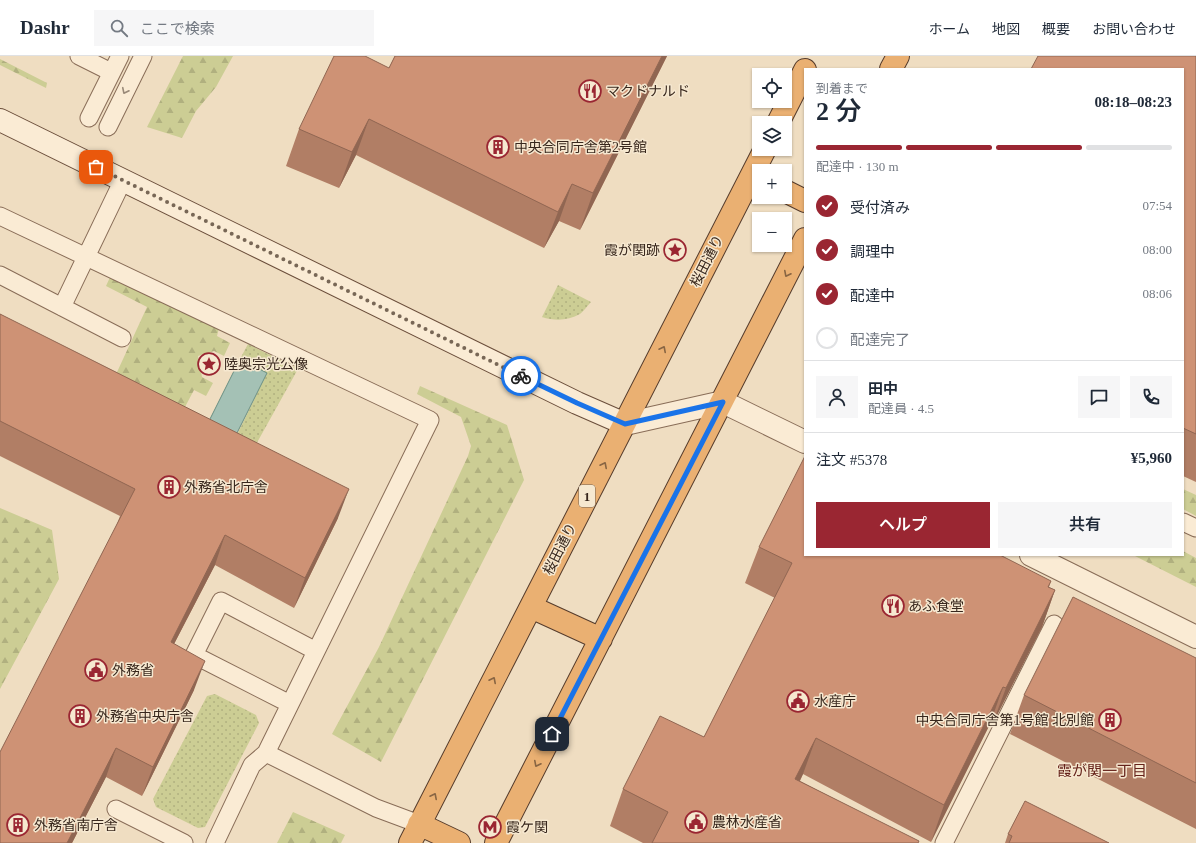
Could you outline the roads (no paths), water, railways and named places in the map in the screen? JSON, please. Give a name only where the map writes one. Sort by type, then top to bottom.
[{"type":"highway","points":[[806,68],[812,56]]},
{"type":"highway","points":[[892,68],[898,56]]},
{"type":"highway","points":[[782,116],[804,71]]},
{"type":"highway","name":"桜田通り","points":[[415,834],[625,424],[752,183]]},
{"type":"highway","points":[[792,194],[804,200]]},
{"type":"highway","points":[[496,843],[804,242]]},
{"type":"highway","points":[[531,607],[601,639]]},
{"type":"highway","points":[[415,834],[459,843]]},
{"type":"main road","points":[[0,120],[570,400],[625,424],[723,402],[804,442]]},
{"type":"main road","points":[[1033,556],[1195,636]]},
{"type":"lane","points":[[79,56],[111,72]]},
{"type":"lane","points":[[89,118],[120,56]]},
{"type":"lane","points":[[108,127],[143,56]]},
{"type":"lane","points":[[62,307],[123,180]]},
{"type":"lane","points":[[0,216],[430,420],[266,753],[252,765],[214,843]]},
{"type":"lane","points":[[0,275],[122,338]]},
{"type":"lane","points":[[1184,522],[1196,528]]},
{"type":"lane","points":[[290,704],[194,655],[220,602],[316,651]]},
{"type":"lane","points":[[944,843],[1054,624]]},
{"type":"lane","points":[[266,753],[376,808],[415,834]]},
{"type":"lane","points":[[116,809],[184,843]]},
{"type":"place","name":"マクドナルド","points":[[590,91]]},
{"type":"place","name":"中央合同庁舎第2号館","points":[[498,147]]},
{"type":"place","name":"霞が関跡","points":[[675,250]]},
{"type":"place","name":"陸奥宗光公像","points":[[209,364]]},
{"type":"place","name":"外務省北庁舎","points":[[169,487]]},
{"type":"place","name":"あふ食堂","points":[[893,606]]},
{"type":"place","name":"外務省","points":[[96,670]]},
{"type":"place","name":"水産庁","points":[[798,701]]},
{"type":"place","name":"外務省中央庁舎","points":[[80,716]]},
{"type":"place","name":"中央合同庁舎第1号館 北別館","points":[[1110,720]]},
{"type":"place","name":"農林水産省","points":[[696,822]]},
{"type":"place","name":"外務省南庁舎","points":[[18,825]]},
{"type":"place","name":"霞ケ関","points":[[490,827]]},
{"type":"district","name":"霞が関一丁目","points":[[1102,771]]}]
